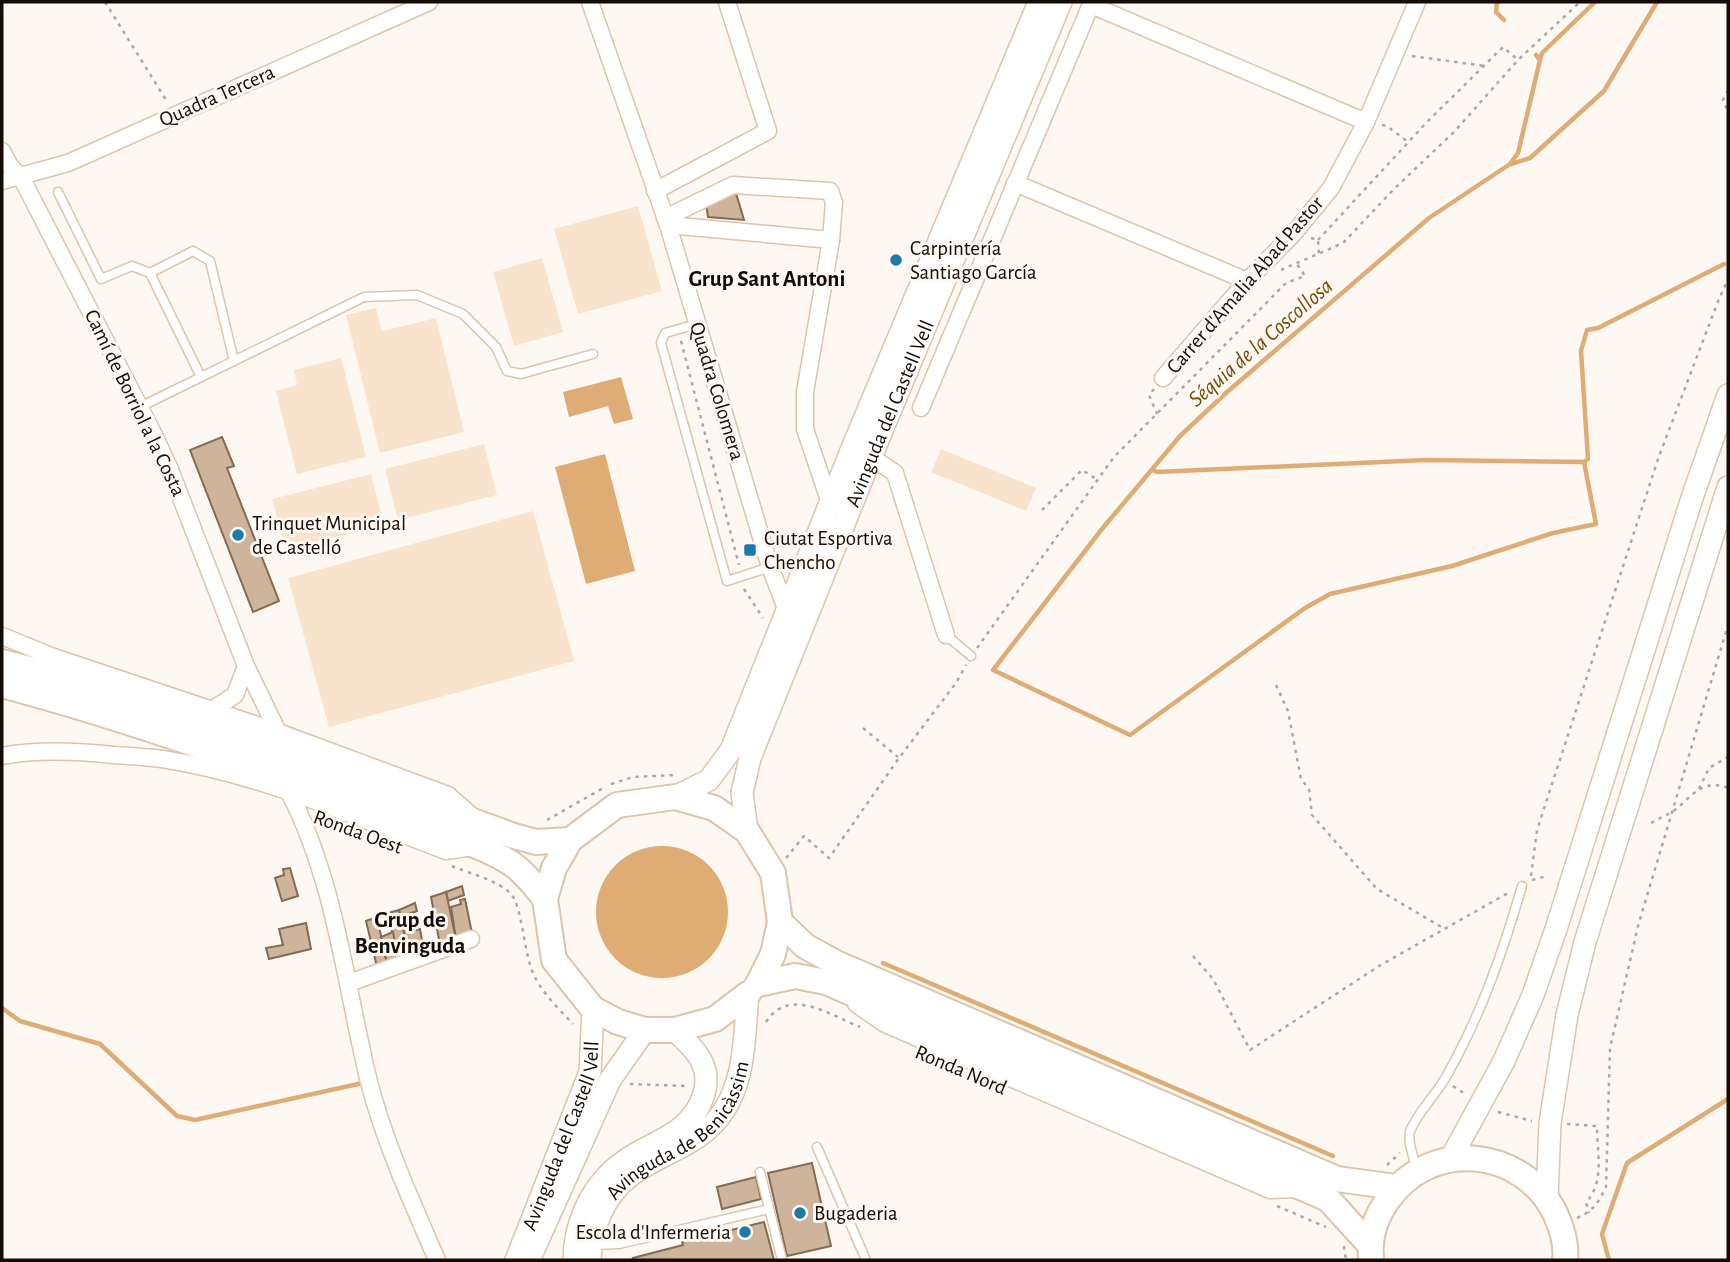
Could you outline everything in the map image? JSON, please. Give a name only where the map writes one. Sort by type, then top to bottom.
[{"type":"main road","name":"Avinguda del Castell Vell","points":[[680,786],[709,780],[731,750],[830,503],[1039,2]]},
{"type":"main road","name":"Avinguda del Castell Vell","points":[[747,831],[742,793],[750,758],[871,457],[1061,2]]},
{"type":"main road","points":[[1451,1158],[1504,1061],[1534,995],[1692,498],[1728,395]]},
{"type":"main road","points":[[1547,1198],[1550,1123],[1567,1015],[1586,942],[1728,487]]},
{"type":"main road","name":"Ronda Oest","points":[[2,662],[50,674],[201,723],[480,836],[523,871],[545,899]]},
{"type":"main road","name":"Ronda Oest","points":[[2,685],[480,836],[536,842],[570,841]]},
{"type":"main road","points":[[680,786],[747,831],[773,873],[780,922],[773,954],[753,989],[715,1019],[675,1030],[645,1030],[618,1022],[593,1009],[554,960],[545,899],[554,868],[570,841],[617,805],[680,786]]},
{"type":"main road","points":[[780,922],[806,946],[849,968],[1337,1179],[1391,1176],[1417,1171],[1451,1158],[1486,1159],[1517,1171],[1547,1198],[1561,1226],[1568,1258]]},
{"type":"main road","name":"Ronda Nord","points":[[753,989],[795,976],[826,982],[1328,1199],[1371,1253]]},
{"type":"main road","name":"Avinguda de Benicàssim","points":[[590,1253],[597,1219],[612,1195],[630,1176],[687,1145],[716,1121],[739,1081],[753,989]]},
{"type":"main road","name":"Avinguda del Castell Vell","points":[[516,1260],[590,1072],[593,1009]]},
{"type":"main road","name":"Avinguda del Castell Vell","points":[[529,1260],[610,1080],[645,1030]]},
{"type":"main road","name":"Avinguda de Benicàssim","points":[[574,1260],[574,1244],[583,1212],[601,1182],[623,1162],[680,1129],[699,1107],[708,1084],[705,1067],[698,1054],[675,1030]]},
{"type":"main road","points":[[1371,1253],[1378,1214],[1391,1176]]},
{"type":"street","name":"Quadra Tercera","points":[[2,181],[68,163],[429,2]]},
{"type":"street","points":[[656,191],[768,131],[727,2]]},
{"type":"street","name":"Carrer d'Amalia Abad Pastor","points":[[1163,378],[1331,188],[1366,122],[1417,2]]},
{"type":"street","points":[[1091,3],[1366,122]]},
{"type":"street","name":"Avinguda del Castell Vell","points":[[921,408],[1091,3]]},
{"type":"street","name":"Quadra Colomera","points":[[589,5],[666,221],[695,325],[770,567],[787,611]]},
{"type":"street","name":"Camí de Borriol a la Costa","points":[[2,151],[10,166],[21,177],[169,467],[246,666],[278,732]]},
{"type":"street","points":[[1016,183],[1247,281]]},
{"type":"street","points":[[666,221],[733,185],[830,191],[834,202],[831,240],[805,392],[805,429],[830,503]]},
{"type":"street","points":[[666,221],[831,240]]},
{"type":"street","points":[[917,346],[942,357]]},
{"type":"street","points":[[871,457],[895,472],[946,635]]},
{"type":"street","name":"Ronda Oest","points":[[2,636],[64,660],[278,732],[448,795],[480,836],[446,851],[289,792],[223,772],[161,759],[88,752],[19,753],[2,756]]},
{"type":"street","points":[[212,710],[235,695],[246,666]]},
{"type":"street","points":[[289,792],[307,825],[329,895],[369,1082],[387,1143],[438,1260]]},
{"type":"street","points":[[307,825],[323,804]]},
{"type":"street","points":[[349,983],[471,939]]},
{"type":"lane","points":[[58,192],[101,279],[132,265],[150,273],[201,377]]},
{"type":"lane","points":[[150,273],[192,251],[209,261],[234,360]]},
{"type":"lane","points":[[140,407],[364,297],[417,295],[463,314],[496,347],[507,371],[521,374],[593,354]]},
{"type":"lane","points":[[695,325],[665,333],[661,343],[727,581],[770,567]]},
{"type":"lane","points":[[946,635],[971,656]]},
{"type":"lane","points":[[1417,1171],[1410,1144],[1410,1131],[1447,1076],[1483,1003],[1504,950],[1522,886]]},
{"type":"lane","points":[[817,1147],[866,1260]]},
{"type":"lane","points":[[760,1172],[782,1260]]},
{"type":"lane","points":[[590,1253],[769,1209]]},
{"type":"path","points":[[105,2],[175,115]]},
{"type":"path","points":[[1247,281],[1297,264],[1343,243],[1394,189],[1454,132],[1518,60],[1580,2]]},
{"type":"path","points":[[1319,255],[1318,240],[1408,142],[1503,47],[1518,60]]},
{"type":"path","points":[[1396,54],[1485,66]]},
{"type":"path","points":[[1728,90],[1723,100],[1728,112]]},
{"type":"path","points":[[1366,122],[1387,126],[1408,142]]},
{"type":"path","points":[[1294,233],[1318,240]]},
{"type":"path","points":[[773,873],[804,836],[829,858],[956,683],[971,656],[1114,457],[1286,284],[1306,276],[1297,264]]},
{"type":"path","points":[[1547,876],[1531,880],[1530,869],[1537,830],[1654,472],[1728,279]]},
{"type":"path","points":[[695,325],[695,333],[680,338],[745,591],[768,625]]},
{"type":"path","points":[[1157,414],[1149,395],[1163,378]]},
{"type":"path","points":[[1042,510],[1082,470],[1098,480]]},
{"type":"path","points":[[1561,1226],[1589,1213],[1599,1202],[1606,1187],[1610,1048],[1638,926],[1728,625]]},
{"type":"path","points":[[1276,685],[1288,711],[1301,779],[1309,789],[1312,815],[1377,889],[1444,929]]},
{"type":"path","points":[[863,728],[899,758]]},
{"type":"path","points":[[1699,789],[1709,768],[1728,757]]},
{"type":"path","points":[[541,821],[552,819],[609,785],[633,777],[680,786]]},
{"type":"path","points":[[1651,823],[1672,812],[1699,789],[1715,783],[1726,786],[1728,791]]},
{"type":"path","points":[[443,863],[508,891],[516,900],[524,947],[533,975],[575,1027]]},
{"type":"path","points":[[1193,956],[1213,979],[1250,1051],[1379,966],[1522,886]]},
{"type":"path","points":[[764,1024],[769,1016],[786,1004],[799,1003],[863,1029]]},
{"type":"path","points":[[610,1080],[648,1086],[708,1084]]},
{"type":"path","points":[[1391,1176],[1410,1144]]},
{"type":"path","points":[[1267,1202],[1334,1230]]},
{"type":"path","points":[[1343,1242],[1346,1260]]},
{"type":"shaded area","points":[[638,206],[662,291],[578,314],[554,229]]},
{"type":"shaded area","points":[[542,258],[563,332],[514,346],[493,272]]},
{"type":"shaded area","points":[[376,308],[382,331],[436,318],[464,432],[380,453],[346,315]]},
{"type":"shaded area","points":[[341,358],[366,457],[297,474],[276,391],[297,385],[294,370]]},
{"type":"shaded area","points":[[621,377],[633,419],[614,424],[608,406],[569,417],[563,392]]},
{"type":"shaded area","points":[[484,444],[497,495],[398,520],[385,469]]},
{"type":"shaded area","points":[[941,449],[1036,488],[1026,511],[931,472]]},
{"type":"shaded area","points":[[605,454],[635,571],[586,584],[555,467]]},
{"type":"shaded area","points":[[371,474],[384,525],[286,550],[272,499]]},
{"type":"shaded area","points":[[533,511],[574,661],[329,727],[288,578]]},
{"type":"shaded area","points":[[662,846],[687,851],[708,866],[723,887],[728,912],[723,937],[708,958],[687,973],[662,978],[637,973],[616,958],[601,937],[596,912],[601,887],[616,866],[637,851]]},
{"type":"building","points":[[735,190],[744,220],[708,217],[706,204]]},
{"type":"building","name":"Trinquet Municipal de Castelló","points":[[222,437],[234,466],[227,468],[279,601],[253,612],[190,450]]},
{"type":"building","points":[[290,868],[298,896],[282,901],[275,878],[284,875],[283,869]]},
{"type":"building","points":[[462,886],[464,895],[448,901],[446,892]]},
{"type":"building","points":[[446,892],[456,939],[440,945],[431,897]]},
{"type":"building","points":[[465,899],[472,933],[456,939],[451,907],[461,904],[460,900]]},
{"type":"building","points":[[415,903],[417,911],[406,915],[408,927],[416,924],[417,930],[420,929],[424,951],[409,956],[399,910]]},
{"type":"building","points":[[399,910],[409,956],[398,960],[388,913]]},
{"type":"building","points":[[388,913],[390,923],[379,926],[377,917]]},
{"type":"building","points":[[377,917],[387,964],[377,967],[366,921]]},
{"type":"building","points":[[306,923],[311,949],[269,959],[266,948],[283,945],[279,929]]},
{"type":"building","points":[[393,932],[398,960],[387,964],[381,937]]},
{"type":"building","name":"Bugaderia","points":[[812,1163],[831,1246],[787,1256],[768,1173]]},
{"type":"building","points":[[756,1177],[761,1199],[722,1209],[717,1187]]},
{"type":"building","name":"Escola d'Infermeria","points":[[764,1222],[774,1260],[633,1258],[683,1245],[682,1242]]},
{"type":"waterway","name":"Séquia de la Coscollosa","points":[[1497,2],[1496,12],[1504,20]]},
{"type":"waterway","points":[[1540,60],[1542,53],[1595,2]]},
{"type":"waterway","points":[[1511,164],[1530,158],[1604,91],[1657,2]]},
{"type":"waterway","points":[[1536,55],[1540,60],[1518,153],[1510,164],[1429,218],[1180,436],[1102,529],[993,670],[1130,735],[1305,608],[1330,594],[1452,566],[1553,533],[1596,524],[1584,462],[1588,459],[1581,351],[1587,330],[1598,328],[1724,264]]},
{"type":"waterway","points":[[1153,470],[1157,472],[1426,460],[1584,462]]},
{"type":"waterway","points":[[883,963],[1333,1156]]},
{"type":"waterway","points":[[2,1008],[20,1021],[100,1044],[177,1116],[195,1120],[367,1082]]},
{"type":"waterway","points":[[1609,1260],[1602,1234],[1627,1163],[1728,1099]]},
{"type":"place","name":"Carpintería Santiago García","points":[[896,260]]},
{"type":"place","name":"Trinquet Municipal de Castelló","points":[[238,535]]},
{"type":"place","name":"Ciutat Esportiva Chencho","points":[[750,550]]},
{"type":"place","name":"Bugaderia","points":[[800,1213]]},
{"type":"place","name":"Escola d'Infermeria","points":[[745,1232]]},
{"type":"district","name":"Grup Sant Antoni","points":[[767,279]]},
{"type":"district","name":"Grup de Benvinguda","points":[[410,933]]}]
